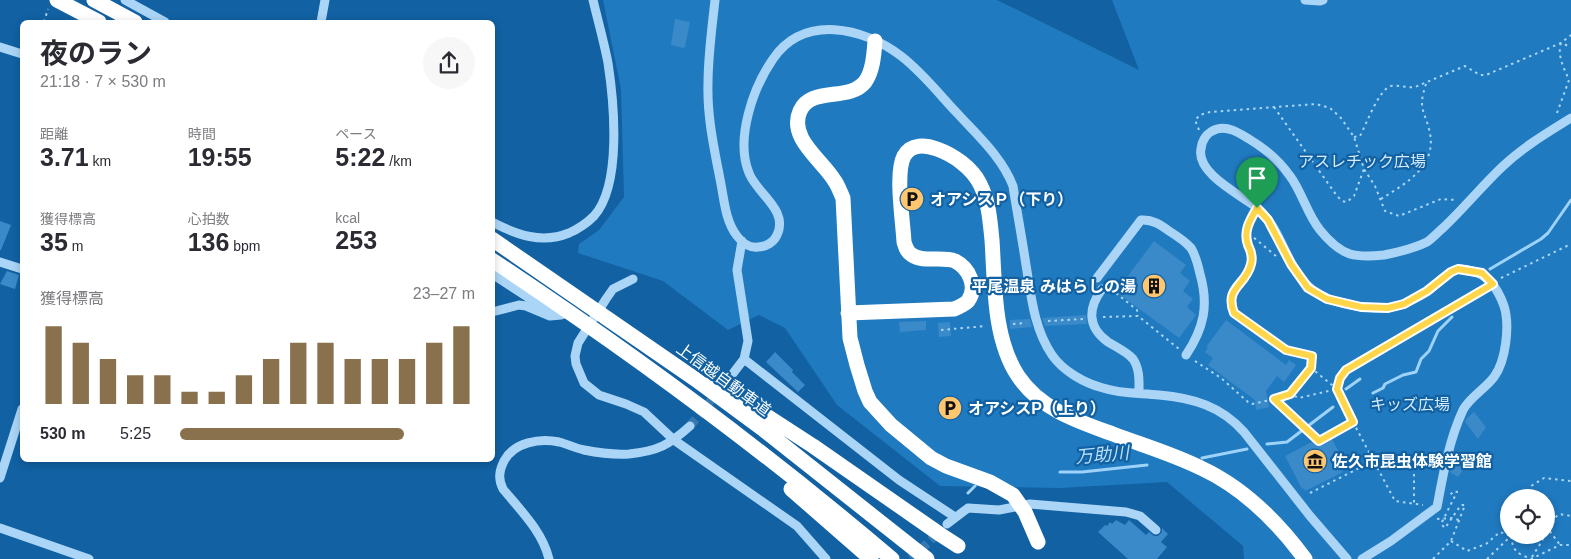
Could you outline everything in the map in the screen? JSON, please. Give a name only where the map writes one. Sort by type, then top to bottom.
[{"type":"highway","points":[[94,0],[131,20]]},
{"type":"highway","points":[[53,4],[94,20]]},
{"type":"highway","points":[[876,41],[868,75],[861,86],[848,92],[809,100],[798,116],[799,130],[806,145],[835,180],[843,198],[850,338],[865,391],[870,402],[890,425],[931,458],[946,466],[990,482],[1013,495],[1020,503],[1038,542]]},
{"type":"highway","points":[[848,313],[954,309],[967,302],[972,290],[972,281],[964,267],[945,259],[911,255],[906,250],[904,242],[900,173],[904,156],[907,151],[919,146],[928,146],[950,155],[974,174],[980,183],[985,197],[990,216],[1001,334],[1008,357],[1024,383],[1050,407],[1070,418],[1175,457],[1225,480],[1268,514],[1305,559]]},
{"type":"highway","name":"上信越自動車道","points":[[495,241],[605,315],[695,379],[927,559]]},
{"type":"highway","points":[[495,262],[596,330],[683,393],[770,460],[892,559]]},
{"type":"highway","points":[[605,315],[728,391],[842,466],[958,546]]},
{"type":"highway","points":[[683,393],[871,559]]},
{"type":"street","points":[[124,0],[161,20]]},
{"type":"street","points":[[320,20],[325,0]]},
{"type":"street","points":[[495,223],[531,237],[555,237],[572,231],[595,216],[608,191],[612,170],[614,140],[613,114],[608,65],[593,0]]},
{"type":"street","points":[[715,0],[708,83],[709,116],[726,208],[733,230],[742,241],[752,247],[762,247],[773,241],[779,228],[779,215],[776,209],[760,191],[750,175],[746,165],[744,144],[747,121],[755,95],[772,60],[789,42],[799,36],[821,30],[844,30],[876,41],[900,55],[918,72],[994,154],[1009,176],[1013,186],[1035,315],[1047,347],[1054,357],[1074,375],[1088,383],[1118,392],[1187,398],[1209,405],[1228,416],[1244,432],[1310,516],[1347,559]]},
{"type":"street","points":[[1304,0],[1323,0]]},
{"type":"street","points":[[0,47],[20,53]]},
{"type":"street","points":[[1362,559],[1392,541],[1434,509],[1449,451],[1464,407],[1495,376],[1502,357],[1507,331],[1504,307],[1493,284],[1482,273],[1458,269],[1451,272],[1427,291],[1404,304],[1388,308],[1361,307],[1327,299],[1308,288],[1291,264],[1268,220],[1257,208],[1213,177],[1204,167],[1199,154],[1202,142],[1208,134],[1215,130],[1227,128],[1262,147],[1291,176],[1319,229],[1334,245],[1351,254],[1375,256],[1402,252],[1430,240],[1504,165],[1533,142],[1571,118]]},
{"type":"street","points":[[1097,278],[1141,220],[1148,219],[1162,226],[1190,246],[1195,255],[1204,287],[1204,315],[1194,344],[1186,355]]},
{"type":"street","points":[[731,376],[744,359],[748,341],[737,270],[742,241]]},
{"type":"street","points":[[0,262],[20,268]]},
{"type":"street","points":[[495,276],[556,316]]},
{"type":"street","points":[[633,279],[613,289],[578,343],[576,364],[584,383],[599,395],[644,412],[674,440],[797,526],[826,559]]},
{"type":"street","points":[[1102,288],[1096,297],[1092,309],[1092,322],[1098,334],[1133,360],[1138,370],[1139,393]]},
{"type":"street","points":[[495,311],[519,305],[526,306],[543,314],[556,316],[606,299]]},
{"type":"street","points":[[744,359],[899,480],[955,517]]},
{"type":"street","points":[[0,478],[20,415]]},
{"type":"street","points":[[549,559],[546,547],[540,536],[503,489],[499,480],[500,470],[508,454],[524,444],[546,440],[610,454],[650,451],[674,440],[690,426]]},
{"type":"street","points":[[947,524],[968,508],[999,510],[1030,504],[1126,512],[1140,516],[1156,530]]},
{"type":"street","points":[[0,528],[89,559]]},
{"type":"path","points":[[45,20],[53,4]]},
{"type":"path","points":[[1354,137],[1360,136],[1386,88],[1393,86],[1408,88],[1426,84],[1465,66],[1480,75],[1486,75],[1561,43],[1571,35]]},
{"type":"path","points":[[1561,43],[1571,47]]},
{"type":"path","points":[[1552,130],[1569,80],[1560,59],[1561,43]]},
{"type":"path","points":[[1381,199],[1414,177],[1425,164],[1431,140],[1422,102],[1426,84]]},
{"type":"path","points":[[1202,142],[1196,120],[1200,115],[1210,112],[1316,104],[1330,108],[1341,118],[1354,137],[1364,169],[1375,186],[1385,211],[1399,216],[1441,199],[1455,200]]},
{"type":"path","points":[[1274,107],[1342,202],[1347,202],[1354,196],[1364,169]]},
{"type":"path","points":[[1112,316],[1138,316],[1186,355],[1221,378],[1252,404],[1290,394],[1311,368],[1312,356],[1286,350],[1234,313],[1231,305],[1232,294],[1244,280],[1251,264],[1251,251],[1246,236],[1248,223],[1257,208]]},
{"type":"path","points":[[1246,236],[1252,237],[1277,257],[1291,264]]},
{"type":"path","points":[[1337,389],[1340,378],[1346,370],[1510,273],[1537,262],[1571,244]]},
{"type":"path","points":[[1115,292],[1137,310],[1138,316]]},
{"type":"path","points":[[1311,368],[1337,389],[1395,501],[1434,509]]},
{"type":"path","points":[[1290,394],[1299,398],[1337,389]]},
{"type":"path","points":[[1274,399],[1319,441],[1353,422]]},
{"type":"path","points":[[1310,493],[1373,461]]},
{"type":"path","points":[[1414,461],[1414,504]]},
{"type":"path","points":[[1530,489],[1531,486],[1544,478],[1571,481]]},
{"type":"path","points":[[1433,559],[1450,541],[1465,505],[1461,504],[1445,528],[1441,524],[1456,492],[1434,509]]},
{"type":"path","points":[[1434,509],[1438,520],[1452,518],[1459,520]]},
{"type":"path","points":[[1555,518],[1559,514],[1571,516]]},
{"type":"path","points":[[1450,541],[1467,551],[1486,544],[1500,532]]},
{"type":"path","points":[[1555,538],[1560,545]]},
{"type":"path","points":[[1487,559],[1503,544]]},
{"type":"path","points":[[1513,544],[1518,554],[1531,559],[1560,545],[1571,545]]},
{"type":"path","points":[[1531,559],[1540,544]]},
{"type":"green space","points":[[603,0],[997,0],[1139,70],[1112,0],[1571,0],[1571,559],[1244,559],[1243,546],[1167,482],[1060,488],[940,486],[837,405],[785,328],[759,315],[728,330],[663,281],[578,253],[579,244],[599,230],[624,197],[621,89]]},
{"type":"building","points":[[675,19],[690,22],[685,47],[683,48],[671,45]]},
{"type":"building","points":[[0,221],[11,225],[1,250],[0,250]]},
{"type":"building","name":"平尾温泉 みはらしの湯","points":[[1154,241],[1186,265],[1180,273],[1190,281],[1183,291],[1193,299],[1187,307],[1196,315],[1179,338],[1116,292]]},
{"type":"building","points":[[7,271],[19,275],[15,289],[0,284]]},
{"type":"building","points":[[1086,315],[1087,324],[1045,326],[1042,318]]},
{"type":"building","points":[[1030,319],[1032,327],[1010,329],[1010,320]]},
{"type":"building","points":[[1226,320],[1286,365],[1289,360],[1296,365],[1284,382],[1277,376],[1266,391],[1269,407],[1256,410],[1255,400],[1208,365],[1213,358],[1205,352],[1208,348],[1206,347]]},
{"type":"building","points":[[926,321],[926,330],[900,332],[899,322]]},
{"type":"building","points":[[950,322],[951,336],[939,337],[938,323]]},
{"type":"building","points":[[775,352],[805,385],[798,392],[766,362]]},
{"type":"building","points":[[1474,412],[1486,427],[1478,439],[1465,422]]},
{"type":"building","name":"佐久市昆虫体験学習館","points":[[1329,433],[1346,466],[1341,468],[1343,472],[1305,491],[1304,488],[1302,489],[1285,456]]},
{"type":"building","points":[[1459,455],[1469,462],[1458,477],[1450,472],[1452,465]]},
{"type":"building","points":[[1116,520],[1125,525],[1129,520],[1146,535],[1149,532],[1154,536],[1158,536],[1162,532],[1162,528],[1168,534],[1161,542],[1167,547],[1157,559],[1128,559],[1098,532],[1105,525],[1107,526],[1110,522],[1112,524]]},
{"type":"waterway","points":[[1490,269],[1541,239],[1548,233],[1571,200]]},
{"type":"waterway","points":[[1373,393],[1383,388],[1385,384],[1403,375],[1416,372],[1421,359],[1429,351],[1438,331],[1452,317]]},
{"type":"waterway","name":"万助川","points":[[1346,389],[1360,379]]},
{"type":"waterway","name":"万助川","points":[[1267,444],[1287,442],[1333,407]]},
{"type":"waterway","name":"万助川","points":[[1202,458],[1247,449]]},
{"type":"waterway","name":"万助川","points":[[1060,472],[1082,472],[1147,465]]},
{"type":"waterway","name":"万助川","points":[[968,493],[975,486]]},
{"type":"tunnel","points":[[690,426],[731,376]]},
{"type":"tunnel","points":[[911,559],[940,531]]},
{"type":"place","name":"オアシスＰ（下り）","points":[[912,199]]},
{"type":"place","name":"平尾温泉 みはらしの湯","points":[[1154,286]]},
{"type":"place","name":"オアシスP（上り）","points":[[950,408]]},
{"type":"place","name":"佐久市昆虫体験学習館","points":[[1315,461]]},
{"type":"route","points":[[1257,208],[1268,220],[1291,264],[1308,288],[1327,299],[1361,307],[1388,308],[1404,304],[1427,291],[1451,272],[1458,269],[1482,273],[1493,284],[1346,370],[1340,378],[1337,389],[1353,422],[1319,441],[1274,399],[1290,394],[1311,368],[1312,356],[1286,350],[1265,337],[1234,313],[1231,305],[1232,294],[1244,280],[1251,264],[1251,251],[1246,236],[1248,223],[1257,208]]},
{"type":"park label","name":"アスレチック広場","points":[[1362,161]]},
{"type":"park label","name":"キッズ広場","points":[[1410,404]]}]
